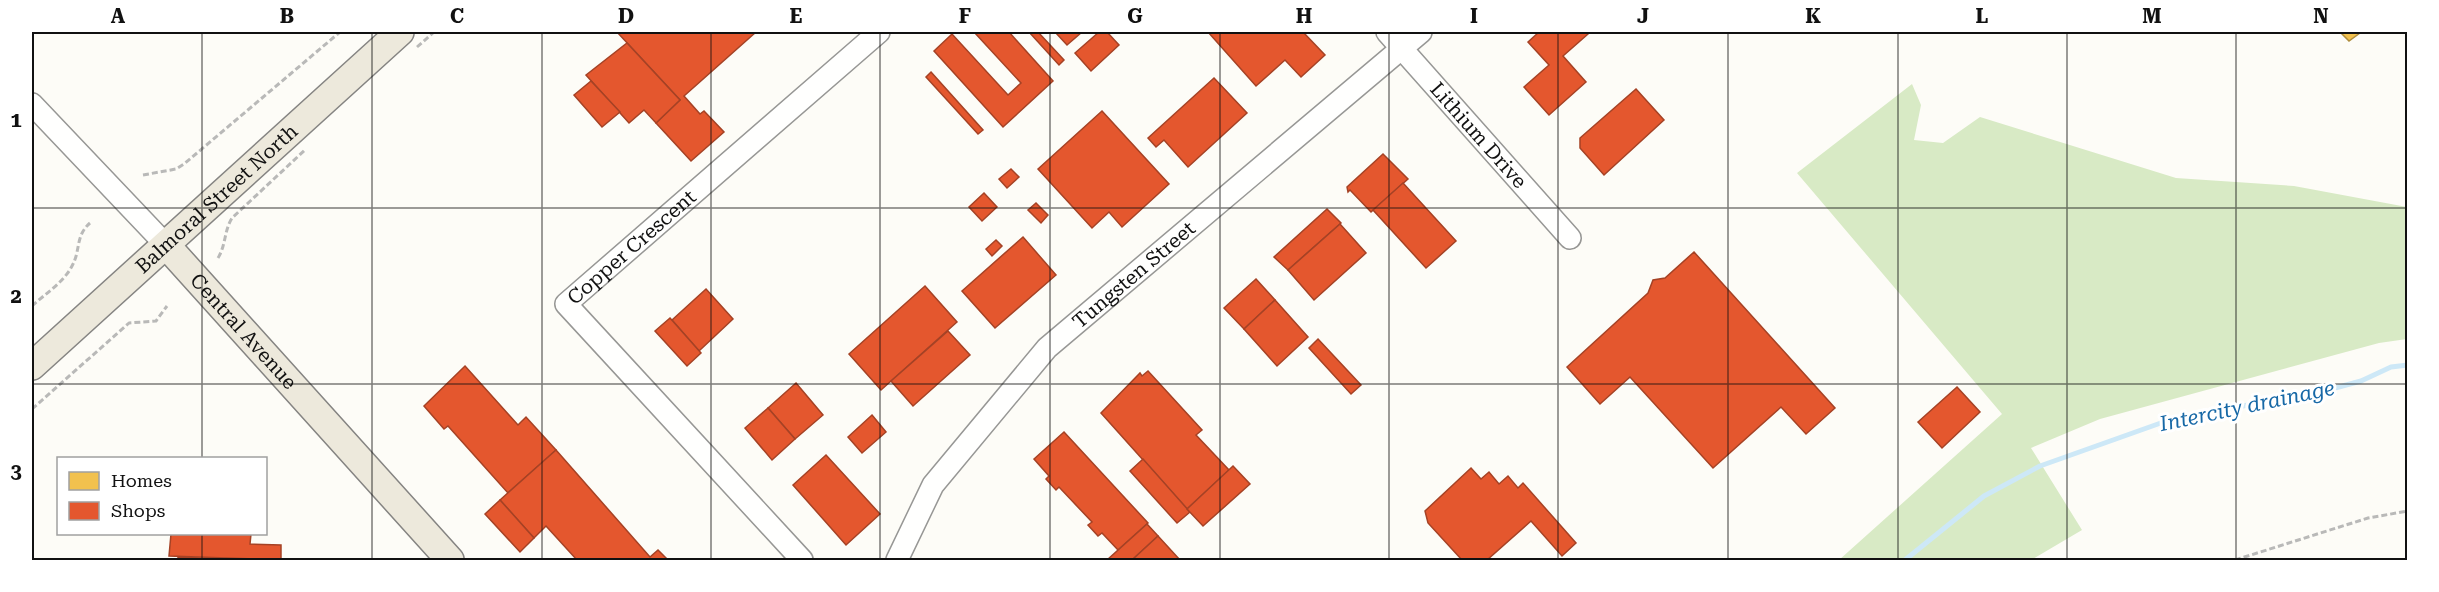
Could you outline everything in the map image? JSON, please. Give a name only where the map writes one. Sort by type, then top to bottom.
[{"type":"main road","name":"Balmoral Street North","points":[[32,366],[166,245],[408,39]]},
{"type":"main road","name":"Central Avenue","points":[[166,245],[450,561]]},
{"type":"street","name":"Copper Crescent","points":[[802,561],[566,304],[879,32]]},
{"type":"street","name":"Lithium Drive","points":[[1387,32],[1570,238]]},
{"type":"street","name":"Tungsten Street","points":[[897,561],[933,485],[1047,348],[1421,32]]},
{"type":"street","name":"Central Avenue","points":[[32,104],[166,245]]},
{"type":"path","points":[[143,175],[176,169],[184,164],[340,32]]},
{"type":"path","points":[[408,39],[434,32]]},
{"type":"path","points":[[218,258],[224,249],[226,228],[231,218],[307,149]]},
{"type":"path","points":[[32,306],[67,274],[76,258],[79,235],[90,223]]},
{"type":"path","points":[[32,409],[129,323],[156,321],[167,306]]},
{"type":"path","points":[[2235,561],[2368,519],[2408,511]]},
{"type":"green space","points":[[1912,84],[1921,105],[1914,140],[1943,143],[1980,117],[2176,178],[2294,186],[2407,207],[2407,339],[2379,343],[2100,419],[2031,448],[2082,530],[2031,560],[1839,560],[2002,414],[1797,173]]},
{"type":"building: Homes","points":[[2340,32],[2359,32],[2360,33],[2349,41]]},
{"type":"building: Shops","points":[[617,32],[756,32],[684,96],[700,114],[704,111],[724,132],[691,161],[656,123],[680,100]]},
{"type":"building: Shops","points":[[974,32],[1009,32],[1053,81],[1003,127],[934,51],[952,34],[1008,95],[1021,83]]},
{"type":"building: Shops","points":[[1029,32],[1038,32],[1064,60],[1059,65]]},
{"type":"building: Shops","points":[[1055,32],[1082,32],[1067,45]]},
{"type":"building: Shops","points":[[1099,32],[1107,32],[1119,45],[1091,71],[1075,53]]},
{"type":"building: Shops","points":[[1208,32],[1303,32],[1325,55],[1301,77],[1285,60],[1256,86]]},
{"type":"building: Shops","points":[[1539,32],[1586,32],[1588,34],[1563,56],[1586,82],[1549,115],[1524,87],[1549,65],[1528,42]]},
{"type":"building: Shops","points":[[627,43],[680,100],[656,123],[644,110],[629,123],[586,75]]},
{"type":"building: Shops","points":[[931,72],[983,130],[978,134],[926,77]]},
{"type":"building: Shops","points":[[1214,78],[1247,113],[1188,167],[1164,140],[1156,147],[1148,138]]},
{"type":"building: Shops","points":[[591,81],[620,112],[602,127],[574,95]]},
{"type":"building: Shops","points":[[1636,89],[1664,120],[1604,175],[1580,148],[1580,138]]},
{"type":"building: Shops","points":[[1102,111],[1169,184],[1122,227],[1109,212],[1092,228],[1038,169]]},
{"type":"building: Shops","points":[[1383,154],[1408,179],[1371,212],[1350,190],[1348,192],[1347,187]]},
{"type":"building: Shops","points":[[1011,169],[1019,177],[1007,188],[999,179]]},
{"type":"building: Shops","points":[[1403,183],[1456,241],[1426,268],[1373,210]]},
{"type":"building: Shops","points":[[984,193],[997,207],[982,221],[969,207]]},
{"type":"building: Shops","points":[[1036,203],[1048,215],[1041,223],[1028,210]]},
{"type":"building: Shops","points":[[1327,209],[1341,223],[1288,270],[1274,257]]},
{"type":"building: Shops","points":[[1340,224],[1366,253],[1314,300],[1288,270]]},
{"type":"building: Shops","points":[[1023,237],[1056,275],[995,328],[962,291]]},
{"type":"building: Shops","points":[[996,240],[1002,246],[992,256],[986,249]]},
{"type":"building: Shops","points":[[1694,252],[1835,408],[1806,434],[1781,407],[1713,468],[1630,377],[1600,404],[1567,367],[1648,293],[1653,280],[1665,278]]},
{"type":"building: Shops","points":[[1256,279],[1275,300],[1244,329],[1224,308]]},
{"type":"building: Shops","points":[[925,286],[957,322],[881,390],[849,354]]},
{"type":"building: Shops","points":[[706,289],[733,319],[699,351],[672,320]]},
{"type":"building: Shops","points":[[1275,300],[1308,337],[1277,366],[1244,329]]},
{"type":"building: Shops","points":[[670,318],[701,353],[687,366],[655,331]]},
{"type":"building: Shops","points":[[948,331],[970,355],[913,406],[891,381]]},
{"type":"building: Shops","points":[[1318,339],[1361,385],[1351,394],[1309,348]]},
{"type":"building: Shops","points":[[465,366],[518,425],[526,417],[556,450],[508,493],[448,426],[444,429],[424,406]]},
{"type":"building: Shops","points":[[1148,371],[1202,430],[1196,435],[1229,470],[1187,509],[1101,413],[1140,373],[1142,376]]},
{"type":"building: Shops","points":[[796,383],[823,415],[795,439],[768,408]]},
{"type":"building: Shops","points":[[1957,387],[1980,412],[1942,448],[1918,422]]},
{"type":"building: Shops","points":[[768,408],[795,439],[772,460],[745,428]]},
{"type":"building: Shops","points":[[872,415],[886,432],[862,453],[848,437]]},
{"type":"building: Shops","points":[[1064,432],[1148,523],[1118,550],[1102,533],[1098,536],[1088,525],[1092,522],[1059,487],[1056,490],[1046,479],[1049,476],[1034,459]]},
{"type":"building: Shops","points":[[556,450],[650,557],[658,550],[668,560],[577,560],[546,526],[534,538],[500,500]]},
{"type":"building: Shops","points":[[826,455],[880,514],[846,545],[793,485]]},
{"type":"building: Shops","points":[[1143,459],[1190,512],[1177,523],[1130,471]]},
{"type":"building: Shops","points":[[1233,466],[1250,484],[1203,526],[1187,509]]},
{"type":"building: Shops","points":[[1471,468],[1481,479],[1489,472],[1499,484],[1508,476],[1518,488],[1523,483],[1576,543],[1562,556],[1531,521],[1487,560],[1462,560],[1428,523],[1425,511]]},
{"type":"building: Shops","points":[[500,500],[534,538],[520,552],[485,514]]},
{"type":"building: Shops","points":[[1147,524],[1158,536],[1132,560],[1107,560]]},
{"type":"building: Shops","points":[[171,535],[251,535],[250,544],[281,545],[281,560],[169,556]]},
{"type":"building: Shops","points":[[1158,536],[1180,560],[1132,560]]},
{"type":"building: Shops","points":[[178,557],[248,560],[178,560]]},
{"type":"waterway","name":"Intercity drainage","points":[[1905,560],[1984,496],[2040,466],[2172,419],[2324,391],[2361,381],[2391,367],[2408,365]]}]
